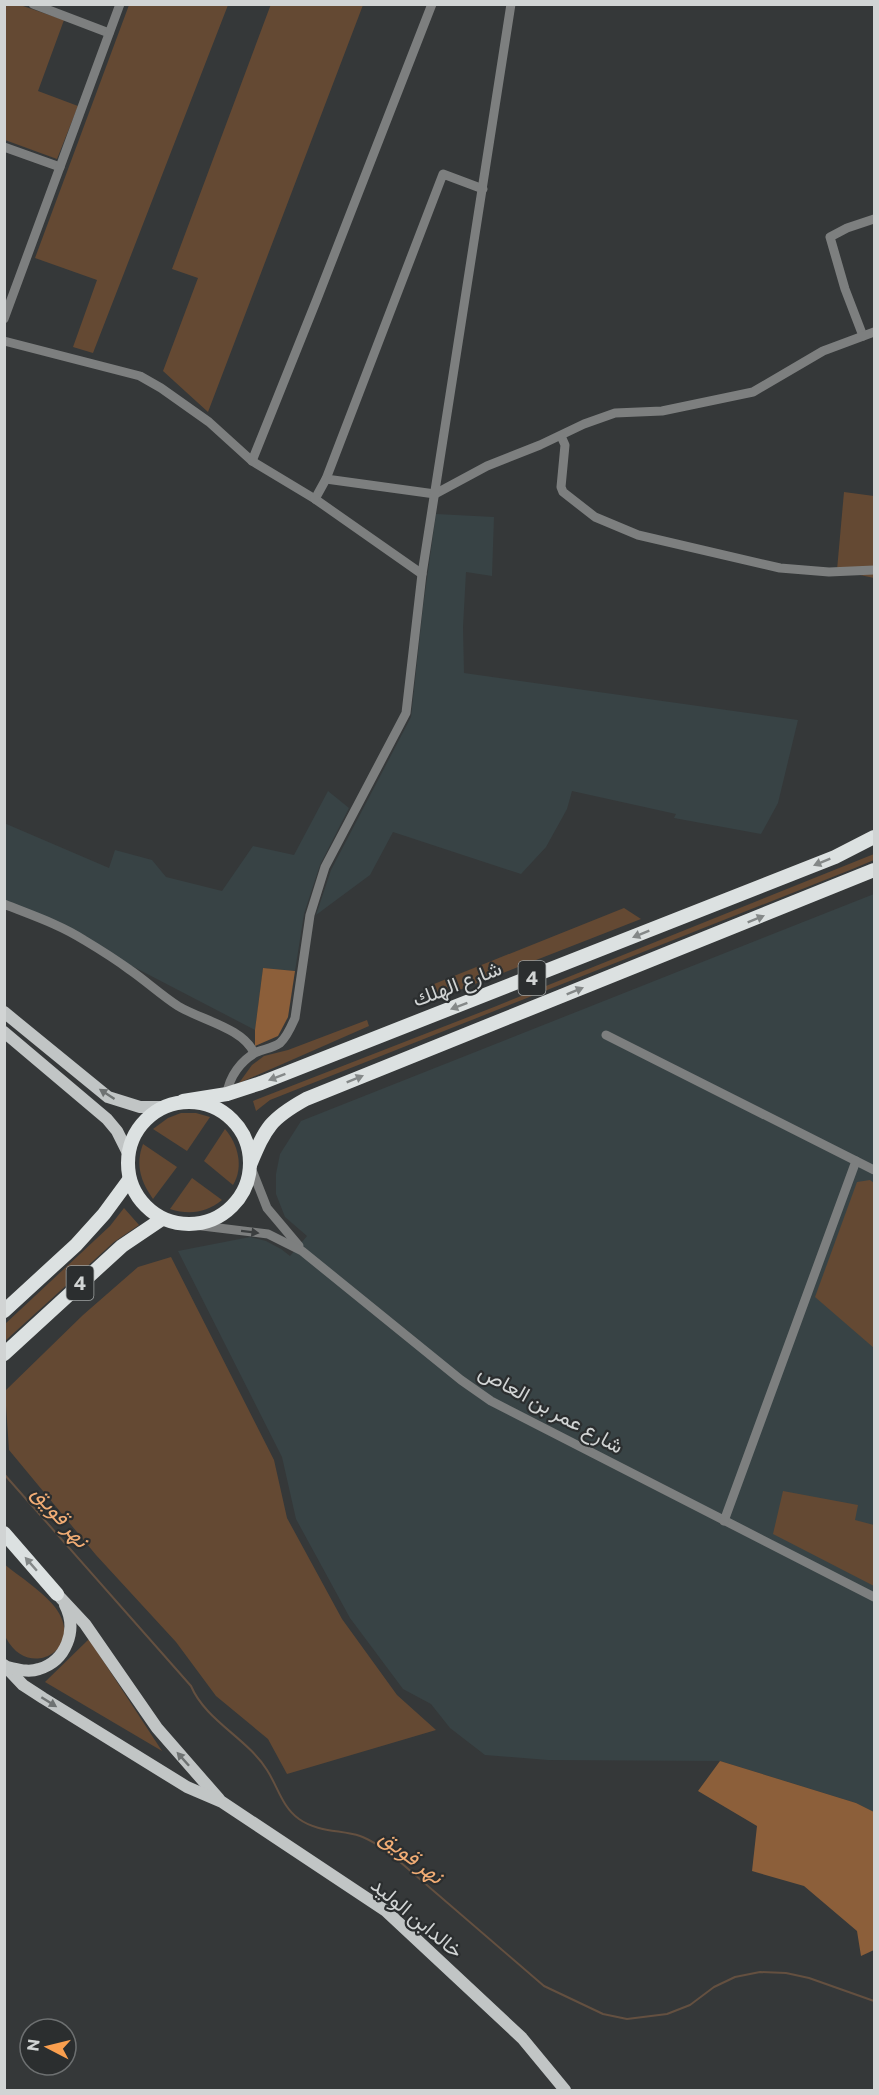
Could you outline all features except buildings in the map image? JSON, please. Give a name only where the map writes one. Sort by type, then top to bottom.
[{"type":"highway","name":"شارع الهلك","points":[[183,1101],[227,1094],[261,1083],[835,857],[874,837]]},
{"type":"highway","name":"4","points":[[250,1165],[270,1124],[283,1112],[306,1099],[874,870]]},
{"type":"highway","points":[[183,1101],[204,1103],[223,1112],[238,1126],[248,1144],[250,1165],[247,1183],[239,1199],[227,1212],[211,1221],[194,1225],[177,1224],[154,1214],[139,1199],[129,1180],[128,1153],[132,1139],[140,1126],[162,1107],[183,1101]]},
{"type":"highway","points":[[4,1311],[76,1245],[104,1214],[129,1180]]},
{"type":"highway","name":"4","points":[[4,1354],[122,1246],[162,1219]]},
{"type":"highway","points":[[4,1533],[57,1594]]},
{"type":"main road","points":[[4,1012],[108,1097],[140,1107],[162,1107]]},
{"type":"main road","points":[[4,1032],[107,1119],[117,1131],[128,1153]]},
{"type":"main road","points":[[5,1666],[22,1671],[38,1670],[52,1664],[63,1652],[70,1638],[71,1622],[67,1607],[57,1594]]},
{"type":"main road","points":[[57,1594],[85,1624],[157,1728],[222,1802]]},
{"type":"main road","points":[[5,1666],[23,1685],[43,1698],[187,1787],[222,1802]]},
{"type":"main road","name":"خالدابن الوليد","points":[[222,1802],[386,1911],[522,2038],[565,2091]]},
{"type":"street","points":[[33,4],[109,33]]},
{"type":"street","points":[[4,319],[42,222],[120,4]]},
{"type":"street","points":[[252,461],[432,4]]},
{"type":"street","points":[[227,1094],[229,1081],[242,1063],[254,1053],[280,1043],[290,1031],[295,1018],[310,915],[325,867],[406,713],[422,574],[511,4]]},
{"type":"street","points":[[4,147],[60,167]]},
{"type":"street","points":[[315,499],[326,479],[443,174],[483,189]]},
{"type":"street","points":[[863,336],[845,289],[830,237],[847,228],[874,219]]},
{"type":"street","points":[[326,479],[435,494],[487,466],[615,413],[662,411],[753,392],[823,351],[874,332]]},
{"type":"street","points":[[4,340],[140,376],[181,400],[252,461],[315,499],[422,574]]},
{"type":"street","points":[[561,436],[565,445],[561,487],[563,492],[606,523],[638,535],[780,568],[830,572],[874,570]]},
{"type":"street","points":[[4,904],[83,939],[131,970],[177,1005],[241,1036],[249,1043],[254,1053]]},
{"type":"street","points":[[606,1035],[874,1170]]},
{"type":"street","points":[[724,1521],[856,1161]]},
{"type":"street","points":[[250,1165],[267,1208],[302,1251]]},
{"type":"street","name":"شارع عمر بن العاص","points":[[194,1225],[268,1234],[302,1251],[461,1380],[491,1401],[874,1597]]},
{"type":"shaded area","points":[[271,4],[363,5],[208,412],[163,371],[198,278],[172,269]]},
{"type":"shaded area","points":[[4,5],[20,5],[64,20],[38,91],[78,106],[57,159],[5,140]]},
{"type":"shaded area","points":[[129,5],[228,5],[93,353],[73,347],[97,280],[35,258]]},
{"type":"shaded area","points":[[844,492],[874,496],[874,578],[837,570]]},
{"type":"shaded area","points":[[436,514],[494,517],[492,576],[466,572],[463,627],[464,673],[798,720],[778,803],[761,834],[674,818],[676,814],[572,791],[567,809],[546,847],[521,874],[393,832],[370,875],[316,915],[331,870],[411,717]]},
{"type":"shaded area","points":[[328,791],[349,808],[320,865],[304,914],[295,971],[263,968],[255,1030],[5,900],[4,823],[109,868],[115,850],[152,860],[166,877],[222,891],[253,846],[294,855]]},
{"type":"shaded area","points":[[874,854],[874,860],[850,870],[270,1100],[256,1111],[253,1101]]},
{"type":"shaded area","points":[[874,894],[874,1812],[856,1803],[720,1761],[548,1760],[485,1755],[450,1728],[431,1704],[403,1689],[350,1618],[296,1519],[282,1457],[178,1251],[250,1237],[266,1241],[290,1256],[307,1236],[285,1217],[276,1194],[276,1174],[280,1154],[301,1121]]},
{"type":"shaded area","points":[[624,908],[641,919],[434,1000],[429,986]]},
{"type":"shaded area","points":[[263,968],[295,971],[288,1017],[278,1036],[255,1046],[255,1030]]},
{"type":"shaded area","points":[[367,1020],[369,1026],[239,1083],[252,1065],[264,1056],[288,1050]]},
{"type":"shaded area","points":[[181,1113],[196,1113],[210,1117],[187,1151],[153,1129],[168,1118]]},
{"type":"shaded area","points":[[225,1129],[236,1149],[239,1163],[233,1185],[204,1161]]},
{"type":"shaded area","points":[[143,1144],[177,1167],[153,1199],[140,1173]]},
{"type":"shaded area","points":[[192,1178],[222,1200],[210,1208],[197,1212],[170,1209]]},
{"type":"shaded area","points":[[870,1180],[874,1183],[874,1348],[815,1297],[857,1182]]},
{"type":"shaded area","points":[[124,1208],[139,1225],[114,1242],[5,1341],[5,1324],[110,1226]]},
{"type":"shaded area","points":[[171,1257],[274,1460],[287,1518],[342,1619],[397,1695],[436,1730],[287,1774],[268,1739],[216,1696],[176,1642],[96,1555],[9,1450],[5,1391],[83,1315],[138,1267]]},
{"type":"shaded area","points":[[783,1491],[858,1505],[855,1520],[874,1525],[874,1586],[773,1534]]},
{"type":"shaded area","points":[[4,1564],[49,1601],[63,1621],[64,1635],[60,1646],[51,1654],[40,1658],[28,1657],[16,1651],[6,1638],[3,1614]]},
{"type":"shaded area","points":[[89,1639],[162,1751],[45,1682]]},
{"type":"shaded area","points":[[720,1761],[856,1803],[874,1812],[874,1950],[861,1956],[857,1931],[804,1886],[752,1871],[757,1826],[698,1791]]},
{"type":"waterway","name":"نهر قويق","points":[[4,1474],[191,1686],[206,1709],[259,1759],[271,1776],[284,1803],[293,1814],[313,1826],[360,1836],[385,1849],[544,1986],[603,2014],[627,2019],[667,2014],[690,2005],[714,1987],[735,1977],[760,1972],[786,1973],[809,1978],[874,2001]]}]
